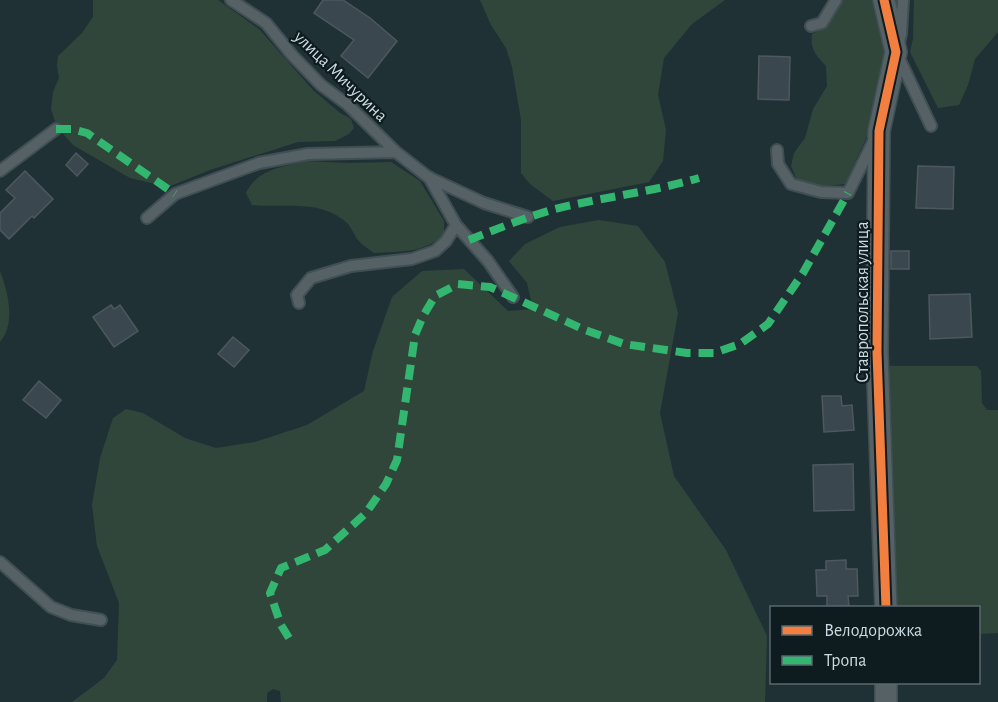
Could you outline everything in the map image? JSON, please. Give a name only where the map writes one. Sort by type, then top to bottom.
[{"type":"street","name":"Ставропольская улица","points":[[884,0],[896,52],[879,130],[877,352],[886,606]]},
{"type":"street","points":[[886,684],[886,702]]},
{"type":"lane","name":"улица Мичурина","points":[[231,0],[266,23],[321,85],[348,105],[396,152],[428,177]]},
{"type":"lane","points":[[811,26],[822,23],[836,0]]},
{"type":"lane","points":[[903,0],[901,34],[896,52],[931,126]]},
{"type":"lane","points":[[0,171],[56,129]]},
{"type":"lane","points":[[777,150],[778,164],[791,184],[821,192],[848,193],[879,130]]},
{"type":"lane","points":[[147,218],[175,194],[259,163],[308,154],[396,152]]},
{"type":"lane","points":[[428,177],[484,203],[528,217]]},
{"type":"lane","points":[[428,177],[456,225],[488,261],[513,297]]},
{"type":"lane","points":[[299,303],[297,295],[310,278],[351,266],[412,259],[435,251],[446,241],[456,225]]},
{"type":"lane","points":[[0,562],[51,607],[71,615],[101,620]]},
{"type":"green space","points":[[93,0],[218,0],[259,29],[313,90],[340,113],[351,119],[354,128],[349,134],[335,141],[298,142],[210,170],[168,187],[130,178],[73,145],[57,127],[51,109],[53,92],[59,78],[58,56],[82,33],[93,17]]},
{"type":"green space","points":[[480,0],[725,0],[692,24],[664,58],[658,95],[666,130],[663,161],[649,182],[553,201],[530,184],[521,173],[521,120],[512,67],[506,48],[491,25]]},
{"type":"green space","points":[[841,0],[877,0],[887,48],[871,128],[845,184],[823,186],[797,180],[791,166],[794,153],[805,138],[813,109],[827,86],[826,66],[814,52],[812,34],[824,28]]},
{"type":"green space","points":[[914,0],[998,0],[998,32],[975,59],[968,85],[959,105],[938,108],[910,52],[913,39]]},
{"type":"green space","points":[[306,161],[391,162],[420,181],[444,221],[444,233],[437,240],[421,248],[374,253],[361,243],[346,222],[325,210],[301,206],[252,205],[246,193],[257,179],[280,167]]},
{"type":"green space","points":[[599,220],[638,226],[665,262],[678,313],[660,413],[674,476],[726,550],[767,636],[765,702],[281,702],[280,691],[273,689],[267,693],[267,702],[72,702],[104,678],[117,660],[119,603],[97,546],[92,505],[100,458],[113,418],[126,409],[143,413],[185,438],[216,448],[255,442],[307,425],[364,391],[373,351],[392,297],[422,271],[464,269],[508,311],[533,309],[527,283],[509,261],[525,244],[560,227]]},
{"type":"green space","points":[[0,271],[8,298],[9,317],[8,326],[0,342]]},
{"type":"green space","points":[[890,366],[977,366],[981,371],[982,403],[987,410],[998,410],[998,633],[980,634],[980,606],[897,606],[887,373]]},
{"type":"building","points":[[323,0],[343,0],[370,18],[397,41],[368,78],[341,56],[354,40],[314,13]]},
{"type":"building","points":[[759,56],[790,57],[789,100],[758,99]]},
{"type":"building","points":[[76,153],[88,164],[77,176],[66,165]]},
{"type":"building","points":[[918,166],[954,167],[953,209],[916,208]]},
{"type":"building","points":[[25,171],[53,199],[9,239],[0,230],[0,213],[15,198],[6,190]]},
{"type":"building","points":[[891,251],[909,251],[909,269],[891,269]]},
{"type":"building","points":[[970,294],[972,337],[930,339],[929,295]]},
{"type":"building","points":[[111,305],[114,309],[120,305],[138,331],[114,347],[93,317]]},
{"type":"building","points":[[233,337],[249,350],[234,367],[218,354]]},
{"type":"building","points":[[39,381],[61,400],[46,418],[23,400]]},
{"type":"building","points":[[822,396],[841,396],[842,406],[852,405],[854,430],[824,432]]},
{"type":"building","points":[[853,464],[854,510],[814,511],[813,465]]},
{"type":"building","points":[[846,560],[846,569],[857,569],[858,596],[848,596],[849,606],[827,606],[827,596],[817,596],[816,570],[826,570],[826,561]]},
{"type":"marked path","points":[[56,129],[72,129],[87,133],[175,194]]},
{"type":"marked path","points":[[469,240],[555,209],[699,178]]},
{"type":"marked path","points":[[289,638],[281,625],[270,593],[281,568],[325,550],[366,513],[386,484],[397,460],[415,335],[435,296],[458,284],[490,287],[585,330],[624,344],[687,353],[714,353],[740,344],[768,324],[803,273],[848,193]]},
{"type":"cycle path","points":[[884,0],[896,52],[879,131],[877,352],[886,606]]}]
